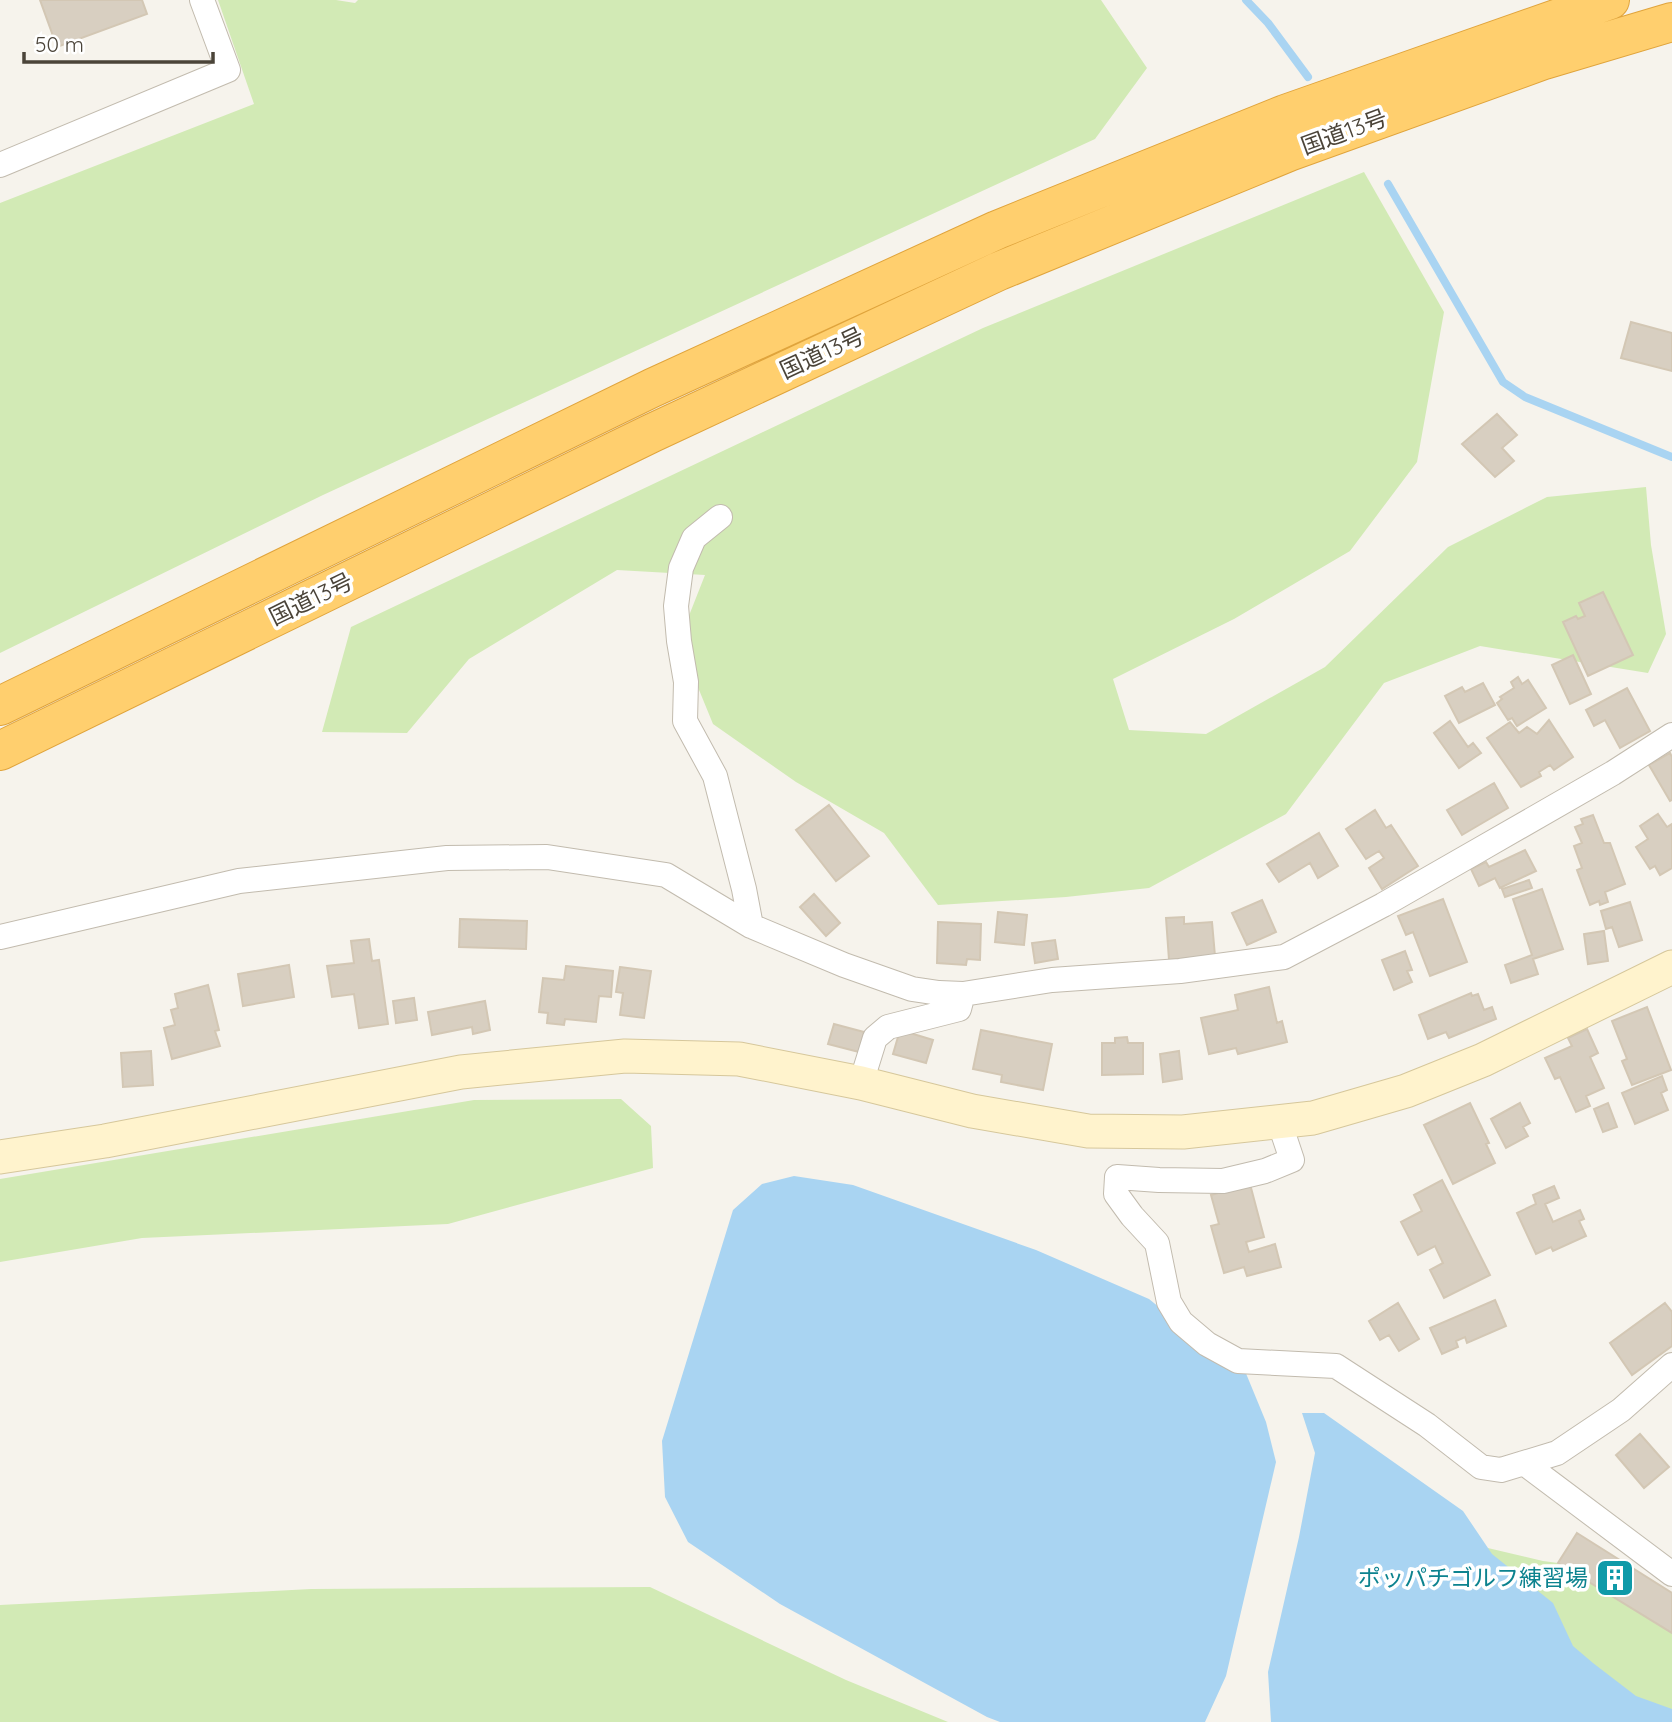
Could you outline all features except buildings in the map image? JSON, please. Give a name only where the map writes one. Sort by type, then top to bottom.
[{"type":"highway","name":"国道13号","points":[[0,706],[652,387],[997,230],[1285,114],[1610,0]]},
{"type":"highway","name":"国道13号","points":[[0,751],[652,433],[999,271],[1289,152],[1544,60],[1672,22]]},
{"type":"street","points":[[0,165],[228,70],[202,0]]},
{"type":"street","points":[[720,517],[694,538],[681,568],[676,606],[686,682],[685,721],[715,776],[751,926]]},
{"type":"street","points":[[0,937],[239,881],[447,858],[547,857],[666,875],[751,926],[844,965],[912,989],[963,994],[1052,980],[1180,971],[1284,957],[1382,905],[1613,773],[1672,735]]},
{"type":"street","points":[[0,1157],[105,1141],[461,1072],[625,1056],[739,1059],[860,1083],[972,1111],[1088,1131],[1183,1132],[1313,1118],[1406,1091],[1483,1059],[1672,967]]},
{"type":"street","points":[[860,1083],[875,1038],[888,1027],[959,1009],[963,994]]},
{"type":"street","points":[[1279,1121],[1292,1160],[1265,1171],[1223,1181],[1117,1177],[1116,1194],[1157,1243],[1169,1302],[1181,1322],[1208,1344],[1238,1361],[1336,1366],[1427,1425],[1480,1467],[1501,1470],[1557,1453],[1620,1410],[1672,1365]]},
{"type":"street","points":[[1524,1463],[1672,1574]]},
{"type":"green space","points":[[218,0],[336,0],[355,3],[358,0],[1101,0],[1147,68],[1095,139],[323,495],[0,653],[0,203],[254,104]]},
{"type":"green space","points":[[1364,172],[1444,312],[1417,462],[1350,551],[1234,619],[1113,679],[1129,730],[1206,734],[1325,667],[1448,547],[1547,497],[1646,487],[1651,545],[1666,634],[1648,673],[1480,646],[1384,683],[1286,814],[1149,888],[1066,897],[938,905],[884,833],[796,782],[713,724],[679,641],[705,575],[617,570],[469,659],[407,733],[322,732],[351,627],[983,328]]},
{"type":"green space","points":[[621,1099],[651,1126],[653,1168],[448,1224],[142,1238],[0,1262],[0,1179],[474,1100]]},
{"type":"green space","points":[[1437,1536],[1558,1563],[1672,1633],[1672,1722],[1310,1722]]},
{"type":"green space","points":[[650,1587],[846,1680],[948,1722],[0,1722],[0,1605],[311,1589]]},
{"type":"water","points":[[794,1176],[853,1185],[1036,1250],[1149,1299],[1196,1337],[1245,1371],[1266,1422],[1276,1462],[1226,1676],[1205,1722],[1000,1722],[780,1604],[688,1542],[665,1497],[662,1441],[733,1210],[762,1184]]},
{"type":"water","points":[[1302,1413],[1324,1413],[1463,1511],[1492,1554],[1553,1603],[1573,1646],[1636,1696],[1672,1709],[1672,1722],[1271,1722],[1268,1672],[1315,1453]]},
{"type":"waterway","points":[[1246,0],[1268,23],[1308,77]]},
{"type":"waterway","points":[[1388,184],[1503,382],[1525,397],[1672,457]]},
{"type":"place","name":"ポッパチゴルフ練習場","points":[[1615,1578]]}]
